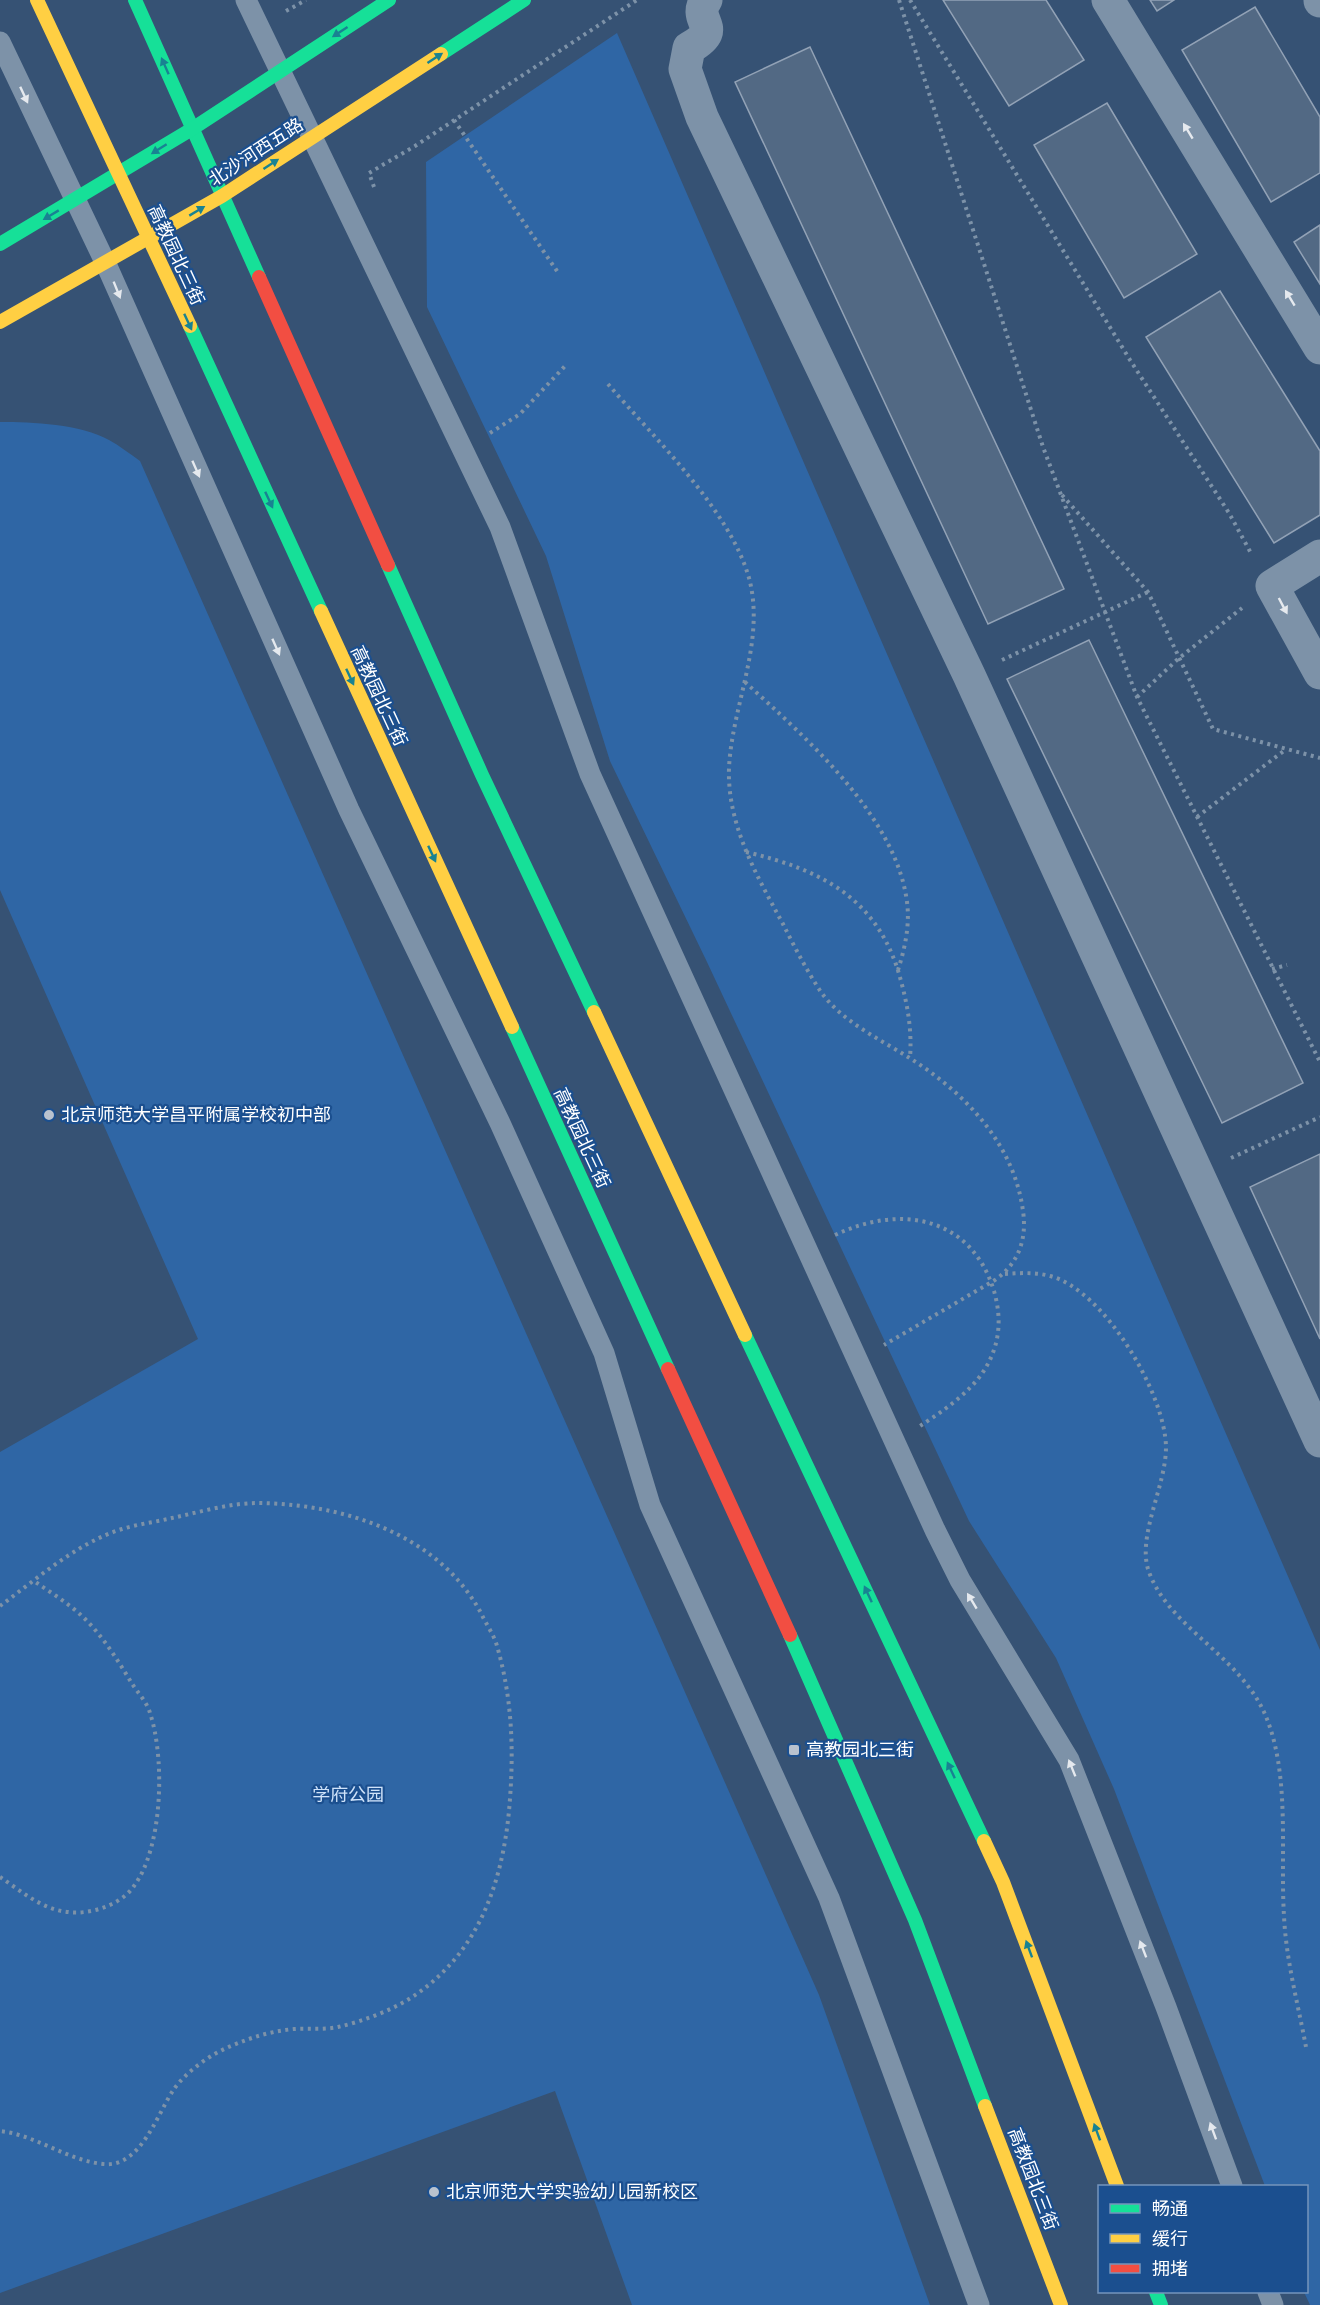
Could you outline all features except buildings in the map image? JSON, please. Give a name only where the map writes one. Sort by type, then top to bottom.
[{"type":"main road","name":"高教园北三街","points":[[38,0],[150,239],[832,1726],[915,1920],[1061,2305]]},
{"type":"main road","points":[[135,0],[482,775],[1004,1882],[1116,2185]]},
{"type":"main road","points":[[0,244],[192,129],[389,0]]},
{"type":"main road","name":"北沙河西五路","points":[[0,322],[106,264],[222,196],[524,0]]},
{"type":"street","points":[[706,0],[701,12],[707,34],[705,39],[689,48],[685,69],[702,117],[969,675],[1320,1441]]},
{"type":"street","points":[[1108,0],[1320,348]]},
{"type":"street","points":[[1320,556],[1272,586],[1320,674]]},
{"type":"lane","points":[[246,0],[501,527],[590,774],[935,1530],[960,1580],[1069,1760],[1162,1996],[1231,2185]]},
{"type":"lane","points":[[0,42],[106,264],[349,810],[500,1123],[604,1353],[650,1505],[829,1898],[979,2305]]},
{"type":"path","points":[[287,13],[306,0]]},
{"type":"path","points":[[376,192],[369,173],[637,0]]},
{"type":"path","points":[[899,0],[986,275],[1059,491],[1137,697],[1320,1062]]},
{"type":"path","points":[[910,0],[1130,360],[1229,513],[1254,558]]},
{"type":"path","points":[[454,120],[559,274]]},
{"type":"path","points":[[487,435],[520,414],[565,366]]},
{"type":"path","points":[[608,384],[727,527],[740,554],[755,608],[745,681],[729,768],[732,796],[745,852],[807,969],[826,999],[855,1022],[956,1092],[980,1116],[1001,1145],[1013,1171],[1026,1230],[1017,1258],[1004,1274],[878,1349]]},
{"type":"path","points":[[1059,491],[1148,592],[1213,729],[1320,758]]},
{"type":"path","points":[[969,675],[1106,614],[1148,592]]},
{"type":"path","points":[[1137,697],[1178,659],[1244,607]]},
{"type":"path","points":[[745,681],[835,770],[880,831],[903,883],[907,903],[908,930],[898,970]]},
{"type":"path","points":[[1197,817],[1286,750]]},
{"type":"path","points":[[745,852],[809,871],[846,893],[876,923],[894,954],[909,1015],[910,1058]]},
{"type":"path","points":[[1272,969],[1287,965]]},
{"type":"path","points":[[1198,1174],[1320,1117]]},
{"type":"path","points":[[832,1236],[857,1225],[877,1220],[910,1218],[927,1221],[956,1233],[966,1242],[991,1282],[1000,1325],[996,1345],[984,1370],[954,1402],[915,1430]]},
{"type":"path","points":[[1004,1274],[1051,1276],[1074,1287],[1116,1330],[1132,1352],[1150,1385],[1162,1424],[1166,1447],[1162,1481],[1146,1538],[1145,1557],[1158,1591],[1178,1615],[1232,1665],[1253,1691],[1265,1714],[1274,1742],[1281,1799],[1286,1942],[1306,2047]]},
{"type":"path","points":[[0,1606],[79,1548],[122,1529],[255,1503],[302,1507],[360,1519],[409,1538],[446,1566],[475,1602],[497,1643],[513,1720],[512,1779],[505,1851],[492,1899],[472,1938],[446,1969],[417,1994],[384,2011],[337,2027],[267,2033],[227,2047],[195,2068],[176,2087],[143,2143],[127,2157],[108,2165],[80,2160],[19,2133],[0,2131]]},
{"type":"path","points":[[0,1877],[40,1903],[68,1912],[97,1910],[116,1901],[134,1887],[152,1843],[157,1808],[159,1756],[150,1712],[108,1647],[82,1616],[34,1581]]},
{"type":"green space","points":[[617,33],[1320,1650],[1320,2305],[1310,2305],[1304,2293],[1308,2293],[1308,2185],[1265,2185],[1114,1789],[1056,1658],[969,1521],[707,962],[610,761],[546,556],[427,307],[426,162]]},
{"type":"green space","name":"学府公园","points":[[0,422],[41,423],[85,430],[109,440],[140,461],[819,1995],[930,2305],[632,2305],[555,2091],[0,2293],[0,1452],[198,1339],[0,890]]},
{"type":"traffic: fast","points":[[135,0],[259,277]]},
{"type":"traffic: fast","points":[[0,244],[192,129],[389,0]]},
{"type":"traffic: fast","points":[[441,54],[524,0]]},
{"type":"traffic: fast","points":[[190,326],[321,611]]},
{"type":"traffic: fast","points":[[388,565],[482,775],[594,1012]]},
{"type":"traffic: fast","points":[[512,1027],[668,1369]]},
{"type":"traffic: fast","points":[[745,1335],[984,1841]]},
{"type":"traffic: fast","points":[[790,1635],[915,1920],[985,2106]]},
{"type":"traffic: fast","points":[[1156,2293],[1161,2305]]},
{"type":"traffic: slow","points":[[37,0],[190,326]]},
{"type":"traffic: slow","points":[[0,322],[222,196],[441,54]]},
{"type":"traffic: slow","points":[[321,611],[512,1027]]},
{"type":"traffic: slow","points":[[594,1012],[745,1335]]},
{"type":"traffic: slow","points":[[984,1841],[1003,1882],[1117,2185]]},
{"type":"traffic: slow","points":[[985,2106],[1061,2305]]},
{"type":"traffic: jam","points":[[259,277],[388,565]]},
{"type":"traffic: jam","points":[[668,1369],[790,1635]]},
{"type":"place","name":"北京师范大学昌平附属学校初中部","points":[[49,1115]]},
{"type":"place","name":"高教园北三街","points":[[794,1750]]},
{"type":"place","name":"北京师范大学实验幼儿园新校区","points":[[434,2192]]}]
